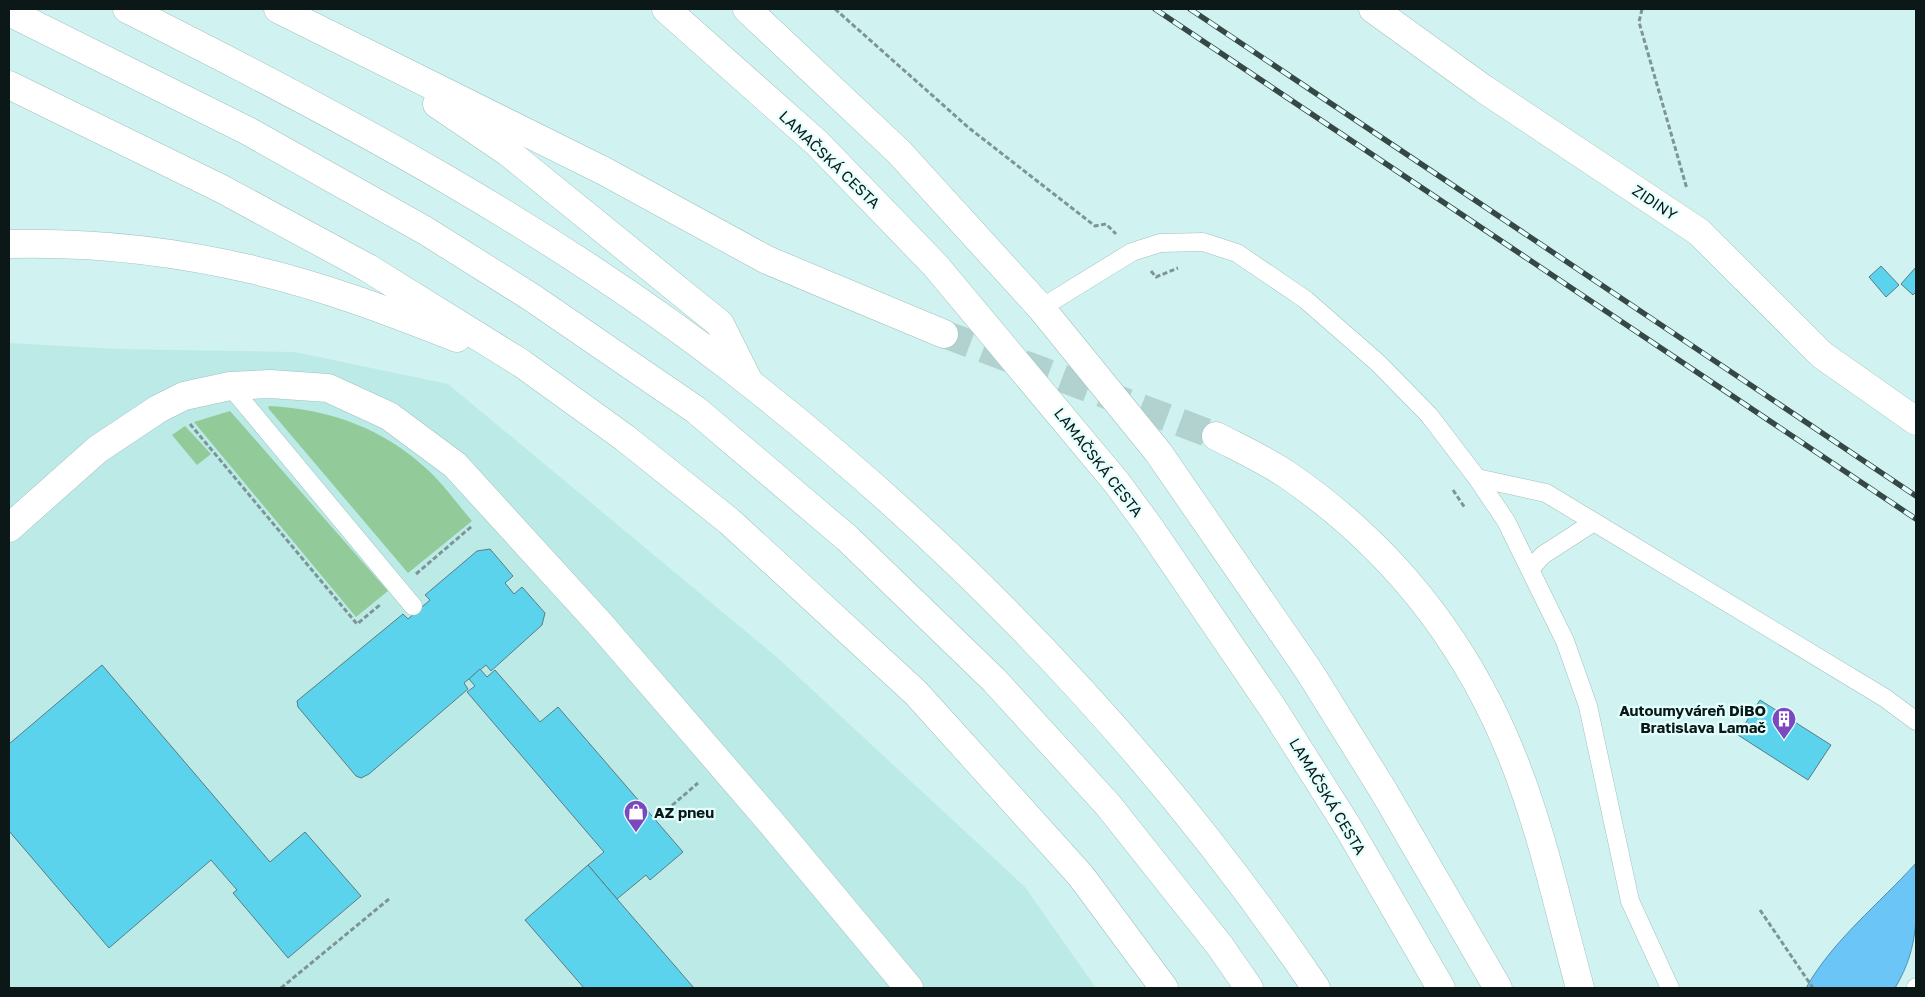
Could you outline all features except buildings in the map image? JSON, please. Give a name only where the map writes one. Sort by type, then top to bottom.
[{"type":"main road","points":[[127,9],[273,82],[451,182],[640,304],[750,384],[897,507],[1053,659],[1155,772],[1263,910],[1316,988]]},
{"type":"main road","points":[[278,9],[604,171],[767,260],[944,334]]},
{"type":"main road","name":"LAMAČSKÁ CESTA","points":[[666,9],[817,143],[921,251],[1049,400],[1117,484],[1150,528],[1274,710],[1349,829],[1441,988]]},
{"type":"main road","points":[[747,9],[899,152],[1041,308],[1158,452],[1309,671],[1382,790],[1498,988]]},
{"type":"main road","name":"ZIDINY","points":[[1373,9],[1484,89],[1699,232],[1822,354],[1916,421]]},
{"type":"main road","points":[[9,12],[248,131],[426,231],[531,296],[696,410],[848,538],[994,680],[1108,805],[1220,946],[1249,988]]},
{"type":"main road","points":[[346,42],[509,153],[720,324],[750,384]]},
{"type":"main road","points":[[9,85],[222,189],[351,259],[521,363],[625,438],[729,521],[916,693],[1081,876],[1164,988]]},
{"type":"main road","points":[[9,244],[50,243],[166,253],[255,270],[407,318],[521,363]]},
{"type":"main road","points":[[9,528],[98,450],[158,410],[184,396],[230,386],[270,384],[328,388],[389,416],[455,465],[600,624],[769,820],[909,988]]},
{"type":"main road","points":[[1216,436],[1285,473],[1336,511],[1395,566],[1430,608],[1448,634],[1482,693],[1512,757],[1549,873],[1580,988]]},
{"type":"lane","points":[[1041,308],[1132,252],[1160,243],[1203,242],[1238,253],[1306,300],[1378,363],[1429,416],[1477,478],[1506,521],[1565,641],[1588,706],[1630,901],[1670,988]]},
{"type":"lane","points":[[230,386],[413,606]]},
{"type":"lane","points":[[1477,478],[1546,493],[1885,698],[1916,721]]},
{"type":"lane","points":[[1530,569],[1543,555],[1594,522]]},
{"type":"path","points":[[835,9],[969,128],[1095,226],[1106,224],[1156,277],[1178,268],[1186,268]]},
{"type":"path","points":[[1642,9],[1639,22],[1699,232]]},
{"type":"path","points":[[1450,486],[1466,510]]},
{"type":"path","points":[[655,820],[704,778]]},
{"type":"path","points":[[281,988],[389,899]]},
{"type":"path","points":[[1760,910],[1813,988]]},
{"type":"shaded area","points":[[9,343],[118,349],[295,352],[448,384],[778,658],[1025,887],[1096,988],[9,988]]},
{"type":"green space","points":[[269,406],[292,408],[335,417],[375,433],[412,456],[429,471],[472,521],[408,573],[268,408]]},
{"type":"green space","points":[[230,411],[388,591],[356,617],[194,422]]},
{"type":"green space","points":[[185,426],[211,454],[197,465],[172,435]]},
{"type":"water","points":[[1916,863],[1916,912],[1913,942],[1909,957],[1895,988],[1806,988],[1829,954],[1843,938]]},
{"type":"tunnel","points":[[944,334],[1216,436]]},
{"type":"railway","points":[[1155,9],[1916,519]]},
{"type":"railway","points":[[1190,9],[1916,496]]},
{"type":"place","name":"Autoumyváreň DiBO Bratislava Lamač","points":[[1784,740]]},
{"type":"place","name":"AZ pneu","points":[[636,833]]}]
